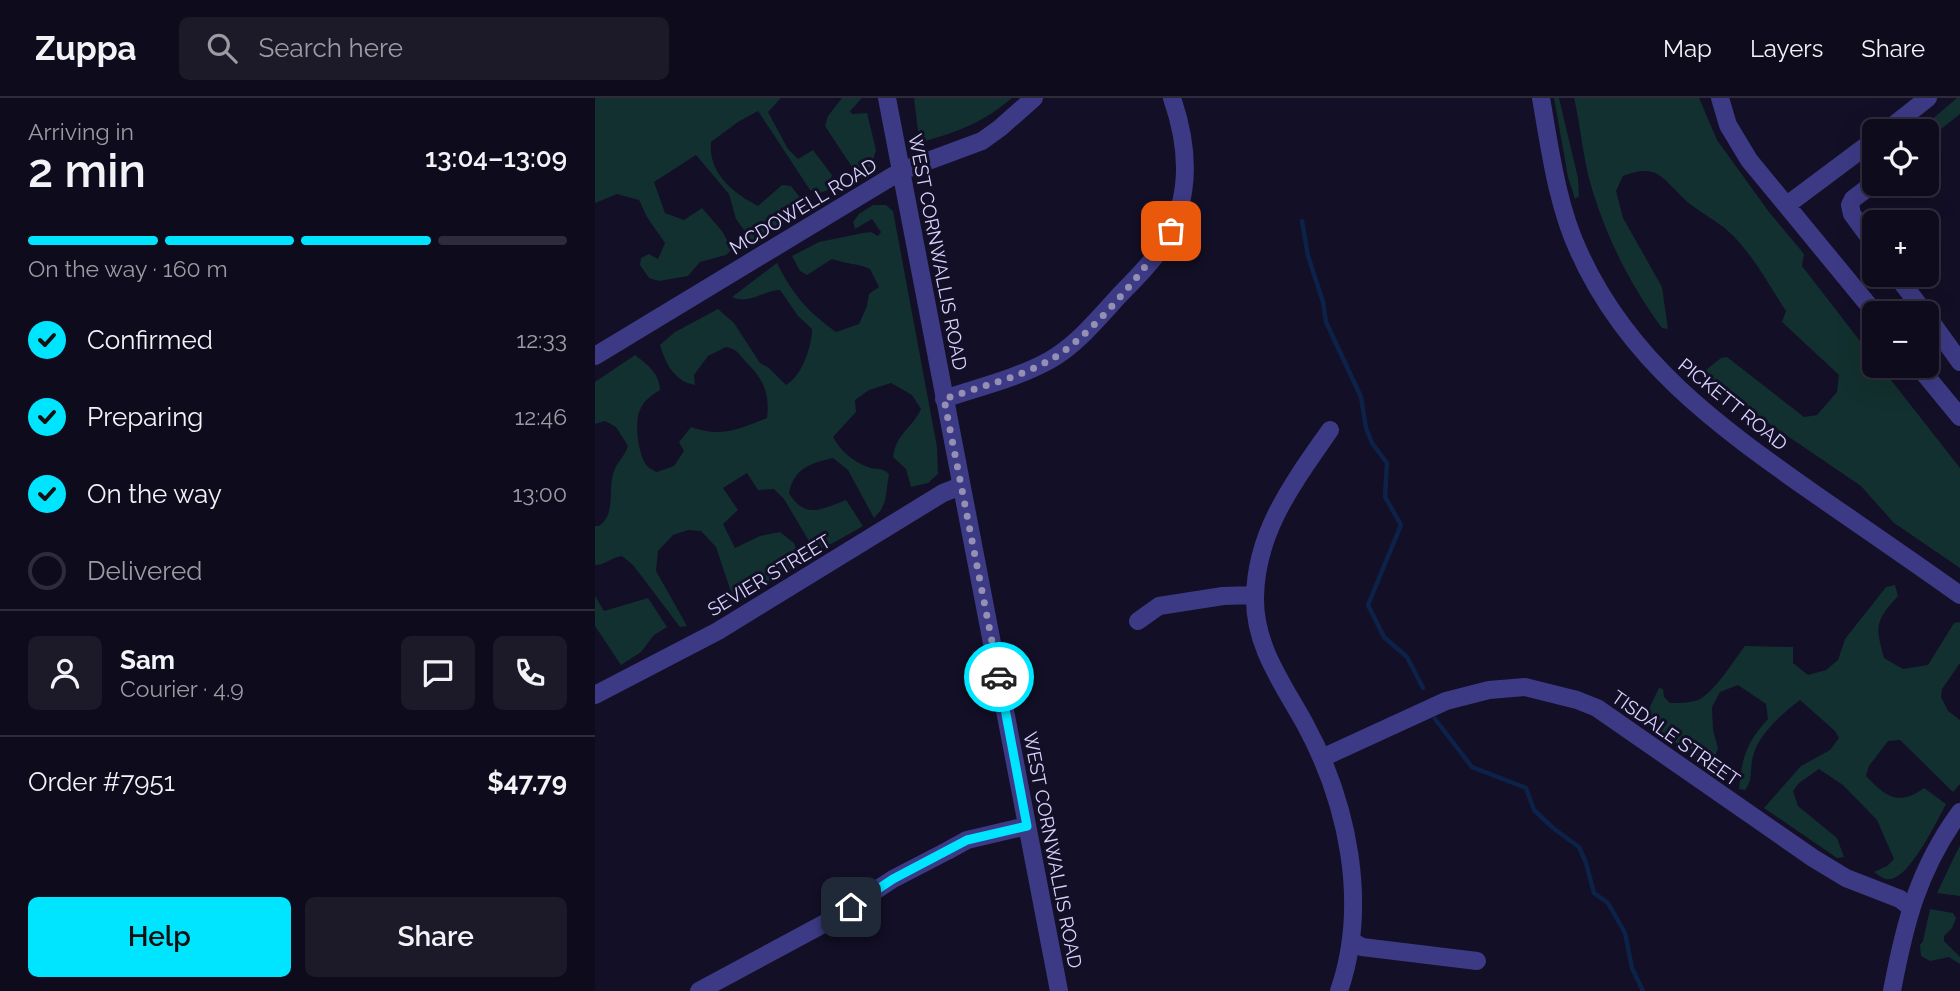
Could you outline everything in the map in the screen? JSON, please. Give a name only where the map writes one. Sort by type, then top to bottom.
[{"type":"street","name":"WEST CORNWALLIS ROAD","points":[[887,98],[1059,991]]},
{"type":"street","name":"MCDOWELL ROAD","points":[[595,356],[901,171],[982,141],[1034,98]]},
{"type":"street","points":[[944,399],[1033,369],[1052,359],[1088,330],[1155,256],[1171,231],[1183,194],[1184,138],[1172,98]]},
{"type":"street","name":"PICKETT ROAD","points":[[1541,98],[1553,161],[1575,241],[1595,283],[1634,343],[1653,365],[1715,421],[1960,595]]},
{"type":"street","points":[[1720,98],[1728,125],[1744,152],[1865,301]]},
{"type":"street","points":[[1901,119],[1928,98]]},
{"type":"street","points":[[1787,205],[1862,149]]},
{"type":"street","points":[[1862,192],[1850,205],[1852,214],[1862,228]]},
{"type":"street","points":[[1939,333],[1960,362]]},
{"type":"street","points":[[1928,378],[1960,416]]},
{"type":"street","points":[[1330,430],[1277,509],[1265,541],[1255,595],[1257,622],[1274,673],[1322,758],[1333,787],[1346,839],[1353,916],[1346,970],[1339,991]]},
{"type":"street","name":"SEVIER STREET","points":[[595,695],[718,631],[943,493],[961,486]]},
{"type":"street","points":[[1138,621],[1159,606],[1223,596],[1255,595]]},
{"type":"street","name":"TISDALE STREET","points":[[1322,758],[1467,694],[1525,687],[1537,690],[1597,708],[1813,858],[1846,878],[1900,899],[1910,907]]},
{"type":"street","points":[[1892,991],[1910,907],[1933,857],[1960,812]]},
{"type":"street","points":[[699,991],[829,921],[893,879],[957,845],[978,837],[1027,826]]},
{"type":"street","points":[[1351,941],[1362,947],[1477,961]]},
{"type":"green space","points":[[595,98],[781,98],[768,112],[788,149],[798,159],[813,150],[832,175],[828,190],[817,194],[810,190],[758,111],[711,142],[714,163],[731,188],[758,206],[782,185],[791,186],[805,204],[801,211],[753,242],[736,219],[729,194],[696,155],[654,182],[665,213],[684,220],[702,208],[722,231],[732,249],[726,255],[700,262],[688,276],[659,281],[649,278],[640,265],[641,258],[649,254],[658,259],[665,243],[639,200],[617,194],[595,203]]},
{"type":"green space","points":[[842,98],[862,98],[850,111],[852,114],[867,113],[876,150],[871,167],[854,170],[825,126],[828,116]]},
{"type":"green space","points":[[914,98],[1012,98],[971,125],[925,141],[918,131]]},
{"type":"green space","points":[[1554,98],[1559,98],[1578,178],[1579,196],[1575,199],[1568,177]]},
{"type":"green space","points":[[1574,98],[1699,98],[1717,140],[1769,212],[1804,254],[1802,266],[1862,344],[1862,378],[1889,378],[1960,468],[1960,568],[1894,523],[1861,486],[1705,377],[1706,370],[1721,358],[1727,357],[1804,417],[1817,415],[1837,392],[1839,375],[1782,322],[1786,311],[1738,241],[1654,172],[1635,172],[1623,176],[1616,191],[1623,218],[1662,287],[1668,329],[1662,328],[1630,279],[1605,226],[1589,178]]},
{"type":"green space","points":[[1960,98],[1960,114],[1939,131],[1939,119],[1932,119]]},
{"type":"green space","points":[[873,205],[886,205],[893,211],[937,447],[938,474],[928,483],[911,487],[906,469],[893,457],[901,436],[921,409],[912,395],[891,383],[869,390],[855,400],[856,412],[833,437],[852,459],[889,474],[881,510],[874,518],[848,470],[833,458],[805,468],[795,478],[789,493],[801,507],[822,509],[846,500],[863,526],[815,551],[784,499],[774,489],[758,490],[747,473],[723,488],[738,510],[723,524],[735,548],[760,536],[780,532],[794,543],[801,562],[738,602],[730,589],[716,547],[701,531],[688,530],[673,535],[658,551],[656,571],[687,626],[680,627],[633,565],[622,556],[595,565],[595,526],[605,521],[608,515],[614,471],[628,446],[616,427],[605,421],[595,424],[595,382],[635,355],[655,374],[660,390],[642,406],[637,430],[644,461],[647,467],[657,472],[674,466],[684,451],[679,442],[691,427],[721,432],[739,429],[767,418],[768,402],[762,382],[736,351],[726,347],[708,356],[694,375],[695,385],[676,376],[660,345],[675,332],[718,309],[734,323],[760,363],[786,385],[797,375],[805,360],[812,329],[798,316],[780,290],[750,299],[732,297],[777,263],[802,302],[836,332],[859,324],[869,294],[879,287],[870,269],[832,259],[807,275],[800,271],[792,256],[819,242],[871,232],[878,236],[881,232],[872,219],[855,229],[853,222],[859,214]]},
{"type":"green space","points":[[1895,585],[1898,596],[1881,618],[1878,631],[1884,658],[1903,669],[1928,665],[1954,623],[1960,622],[1960,663],[1942,689],[1941,697],[1948,711],[1960,720],[1960,784],[1953,792],[1900,740],[1888,741],[1869,766],[1866,776],[1892,797],[1907,797],[1924,788],[1946,804],[1908,866],[1901,874],[1888,879],[1874,872],[1894,859],[1877,820],[1843,785],[1819,769],[1799,783],[1793,791],[1798,806],[1837,838],[1844,857],[1837,858],[1764,808],[1801,766],[1830,750],[1839,738],[1835,731],[1800,700],[1761,738],[1754,753],[1745,790],[1739,789],[1744,759],[1750,743],[1768,719],[1766,704],[1738,685],[1720,692],[1712,707],[1713,730],[1718,748],[1712,766],[1651,727],[1646,715],[1659,688],[1663,689],[1664,697],[1670,703],[1691,702],[1704,696],[1717,684],[1745,646],[1793,647],[1793,663],[1808,675],[1826,670],[1838,660],[1845,639],[1886,587]]},
{"type":"green space","points":[[595,596],[604,611],[648,598],[667,627],[654,635],[641,652],[621,665],[595,626]]},
{"type":"green space","points":[[1960,846],[1960,896],[1937,893],[1957,851]]},
{"type":"green space","points":[[1930,909],[1953,913],[1956,918],[1952,928],[1944,936],[1944,941],[1960,957],[1960,964],[1949,957],[1930,961],[1921,956],[1920,945]]},
{"type":"waterway","points":[[1302,221],[1308,256],[1323,302],[1326,322],[1361,397],[1366,428],[1372,443],[1387,463],[1385,497],[1401,525],[1368,605],[1384,637],[1407,657],[1423,688]]},
{"type":"waterway","points":[[1435,719],[1472,767],[1526,788],[1534,810],[1579,847],[1594,893],[1608,903],[1625,933],[1632,968],[1643,991]]},
{"type":"way so far","points":[[999,677],[944,399],[1033,369],[1073,344],[1155,256],[1171,231]]},
{"type":"route","points":[[851,907],[893,879],[967,840],[1027,826],[999,677]]}]
